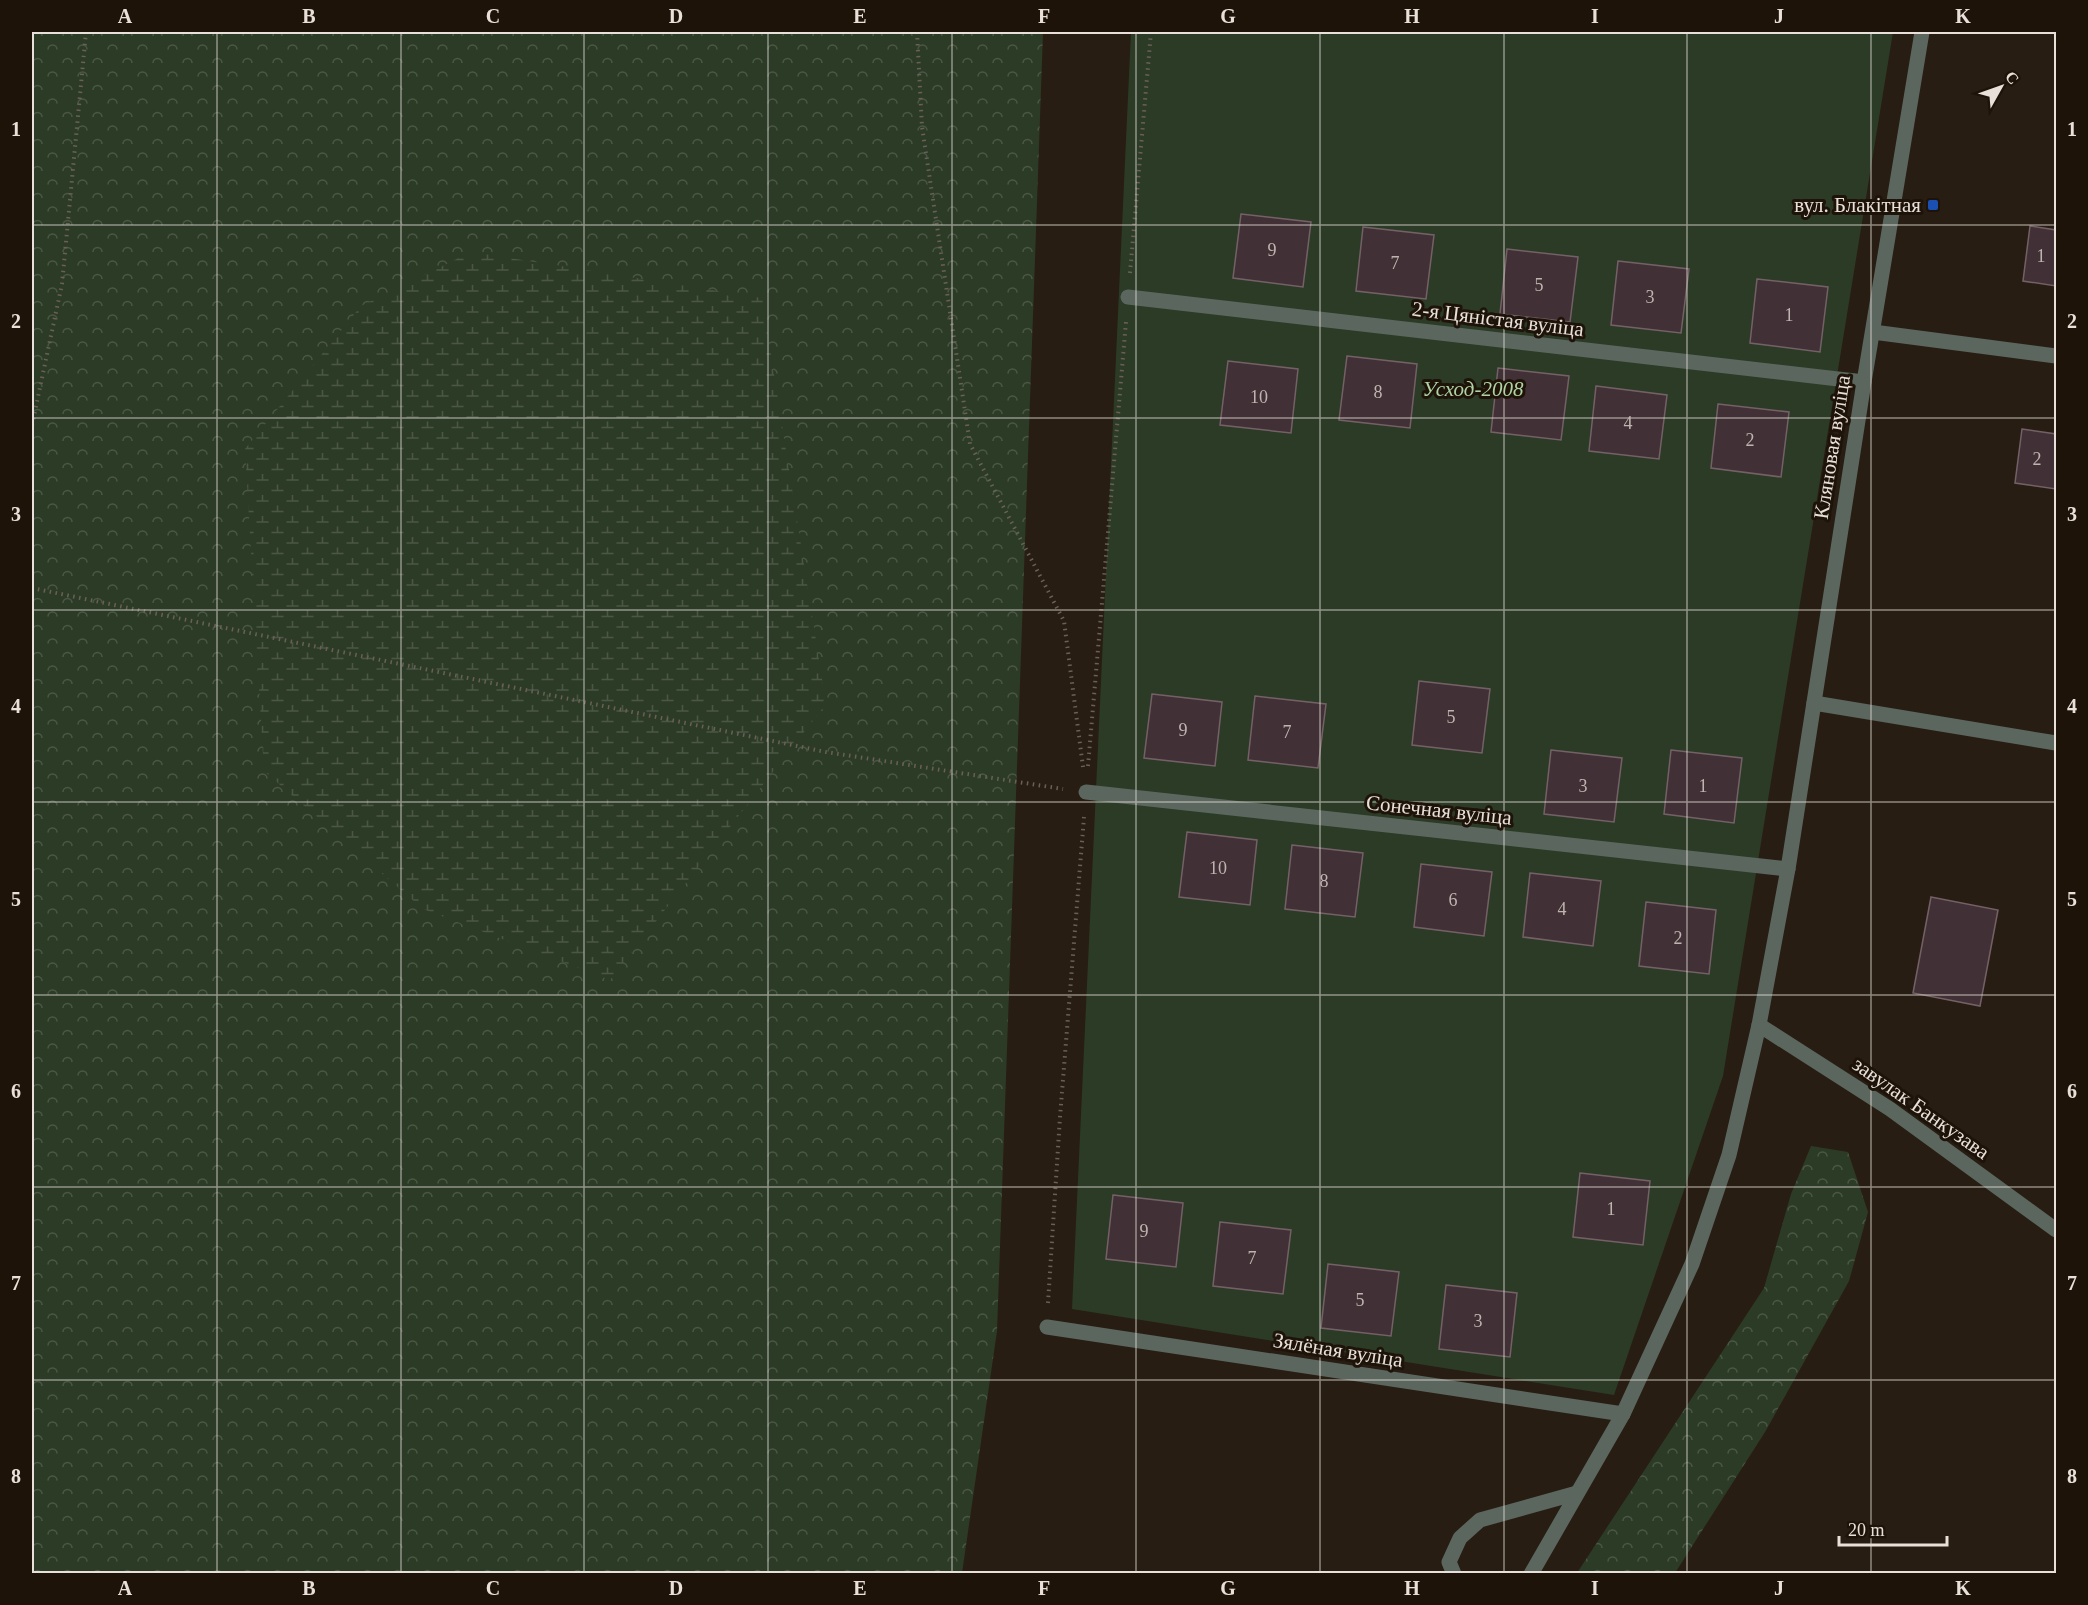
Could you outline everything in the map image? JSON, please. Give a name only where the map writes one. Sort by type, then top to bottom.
[{"type":"street","name":"Кляновая вуліца","points":[[1531,1574],[1623,1414],[1692,1264],[1729,1155],[1759,1025],[1788,869],[1863,382],[1922,32]]},
{"type":"street","name":"2-я Цяністая вуліца","points":[[1128,297],[1863,382]]},
{"type":"street","points":[[1873,332],[2056,356]]},
{"type":"street","points":[[1814,704],[2056,743]]},
{"type":"street","name":"Сонечная вуліца","points":[[1086,792],[1788,869]]},
{"type":"street","name":"завулак Банкузава","points":[[1759,1025],[1890,1109],[2056,1230]]},
{"type":"street","name":"Зялёная вуліца","points":[[1047,1327],[1623,1414]]},
{"type":"street","points":[[1454,1574],[1449,1562],[1460,1538],[1480,1520],[1577,1493]]},
{"type":"path","points":[[32,425],[62,284],[86,32]]},
{"type":"path","points":[[917,32],[922,127],[970,444],[1064,621],[1086,792]]},
{"type":"path","points":[[1047,1327],[1059,1117],[1151,32]]},
{"type":"path","points":[[32,588],[826,752],[1086,792]]},
{"type":"green space","points":[[32,32],[1043,32],[997,1331],[962,1573],[32,1574]]},
{"type":"green space","name":"Усход-2008","points":[[1131,32],[1893,32],[1723,1076],[1614,1395],[1072,1309]]},
{"type":"green space","points":[[471,252],[762,298],[826,704],[610,980],[423,909],[264,771],[245,449],[361,306]]},
{"type":"green space","points":[[1811,1146],[1848,1152],[1868,1212],[1849,1281],[1765,1432],[1675,1573],[1577,1573],[1764,1288],[1791,1194]]},
{"type":"building","points":[[1241,214],[1311,222],[1303,287],[1233,278]]},
{"type":"building","points":[[2030,226],[2056,230],[2056,286],[2023,281]]},
{"type":"building","points":[[1363,227],[1434,235],[1426,299],[1356,291]]},
{"type":"building","points":[[1507,249],[1578,257],[1570,322],[1500,314]]},
{"type":"building","points":[[1618,261],[1689,269],[1681,333],[1611,325]]},
{"type":"building","points":[[1757,279],[1828,287],[1820,352],[1750,343]]},
{"type":"building","points":[[1347,356],[1417,364],[1410,428],[1339,420]]},
{"type":"building","points":[[1228,361],[1298,369],[1291,433],[1220,425]]},
{"type":"building","points":[[1498,368],[1569,376],[1561,440],[1491,432]]},
{"type":"building","points":[[1596,386],[1667,395],[1659,459],[1589,451]]},
{"type":"building","points":[[1718,404],[1789,412],[1781,477],[1711,468]]},
{"type":"building","points":[[2022,429],[2056,434],[2056,489],[2015,483]]},
{"type":"building","points":[[1419,681],[1490,689],[1482,753],[1412,745]]},
{"type":"building","points":[[1152,694],[1222,702],[1215,766],[1144,758]]},
{"type":"building","points":[[1255,696],[1326,704],[1318,768],[1248,760]]},
{"type":"building","points":[[1551,750],[1622,758],[1614,822],[1544,814]]},
{"type":"building","points":[[1671,750],[1742,758],[1734,823],[1664,814]]},
{"type":"building","points":[[1187,832],[1257,840],[1250,905],[1179,897]]},
{"type":"building","points":[[1292,845],[1363,853],[1355,917],[1285,909]]},
{"type":"building","points":[[1421,864],[1492,872],[1484,936],[1414,927]]},
{"type":"building","points":[[1530,873],[1601,881],[1593,946],[1523,937]]},
{"type":"building","points":[[1931,897],[1998,910],[1980,1006],[1913,993]]},
{"type":"building","points":[[1646,902],[1716,910],[1709,974],[1639,966]]},
{"type":"building","points":[[1580,1173],[1650,1181],[1643,1245],[1573,1237]]},
{"type":"building","points":[[1113,1195],[1183,1203],[1176,1267],[1106,1259]]},
{"type":"building","points":[[1220,1222],[1291,1230],[1283,1294],[1213,1286]]},
{"type":"building","points":[[1328,1264],[1399,1272],[1391,1336],[1321,1328]]},
{"type":"building","points":[[1446,1285],[1517,1293],[1510,1357],[1439,1349]]},
{"type":"place","name":"вул. Блакітная","points":[[1933,205]]}]
